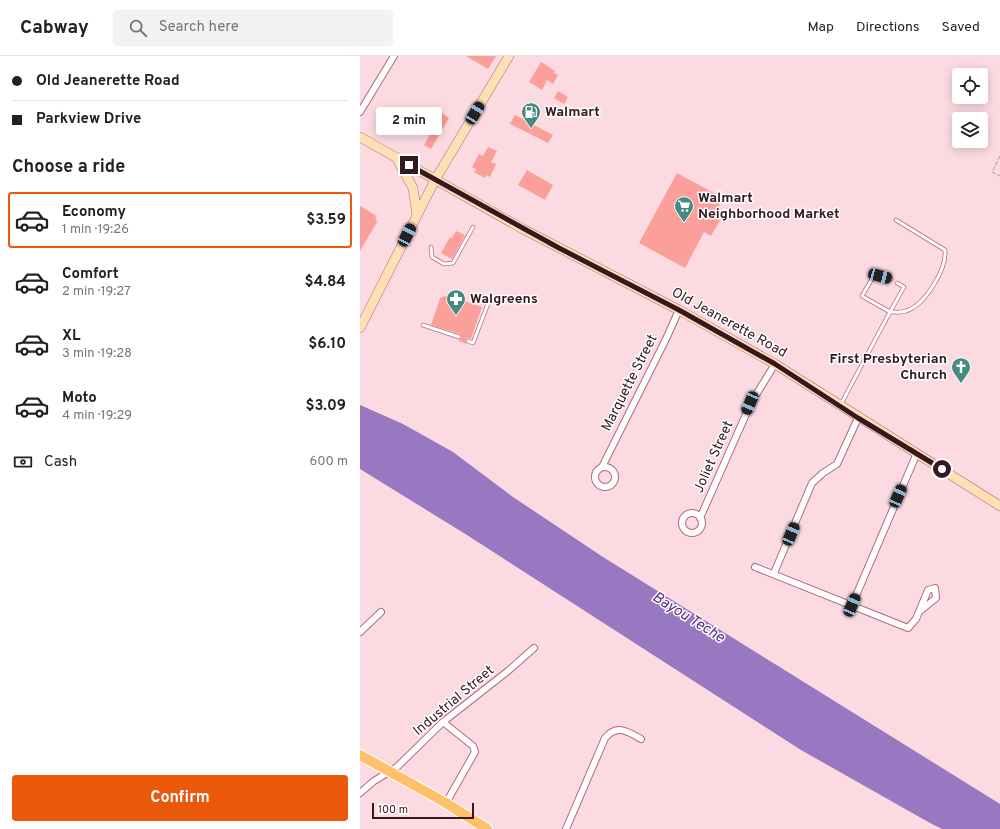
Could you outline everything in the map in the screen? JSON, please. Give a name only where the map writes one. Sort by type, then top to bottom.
[{"type":"main road","points":[[360,328],[435,180],[509,56]]},
{"type":"main road","name":"Old Jeanerette Road","points":[[360,137],[559,248],[679,310],[775,364],[858,418],[917,453],[1000,506]]},
{"type":"main road","points":[[397,158],[413,188],[417,215]]},
{"type":"main road","points":[[360,755],[446,803],[487,829]]},
{"type":"street","points":[[360,112],[394,56]]},
{"type":"street","name":"Marquette Street","points":[[602,467],[679,310]]},
{"type":"street","name":"Joliet Street","points":[[700,518],[750,403],[775,364]]},
{"type":"street","points":[[774,573],[812,483],[823,473],[837,464],[858,418]]},
{"type":"street","points":[[852,605],[917,453]]},
{"type":"street","points":[[756,567],[908,628],[920,611]]},
{"type":"street","points":[[360,632],[381,612]]},
{"type":"street","name":"Industrial Street","points":[[360,793],[389,771],[398,767],[443,722],[508,671],[534,648]]},
{"type":"street","points":[[443,722],[473,746],[475,752],[446,803]]},
{"type":"street","points":[[566,829],[605,738],[614,730],[618,729],[626,730],[641,739]]},
{"type":"lane","points":[[891,279],[872,277],[862,296],[890,312],[905,312],[916,306],[927,296],[946,259],[945,250],[896,220]]},
{"type":"lane","points":[[431,247],[432,257],[444,264],[453,263],[473,227]]},
{"type":"lane","points":[[840,406],[904,287],[897,283]]},
{"type":"lane","points":[[468,341],[473,343],[489,301]]},
{"type":"lane","points":[[423,325],[459,338]]},
{"type":"path","points":[[1000,156],[992,172],[1000,176]]},
{"type":"water","name":"Bayou Teche","points":[[360,405],[403,424],[453,452],[513,497],[603,557],[1000,804],[1000,829],[942,829],[930,823],[801,750],[467,535],[360,469]]},
{"type":"building","points":[[466,56],[496,56],[488,69]]},
{"type":"building","points":[[541,62],[555,71],[554,73],[558,75],[553,84],[547,80],[542,90],[529,82]]},
{"type":"building","points":[[558,91],[568,97],[564,104],[554,98]]},
{"type":"building","points":[[413,107],[426,115],[416,132],[403,125]]},
{"type":"building","points":[[442,113],[449,118],[431,149],[424,145]]},
{"type":"building","name":"Walmart","points":[[515,115],[553,135],[548,143],[510,124]]},
{"type":"building","points":[[488,147],[497,151],[491,162],[496,164],[490,177],[486,175],[485,178],[474,172],[476,169],[472,167],[479,154],[483,156]]},
{"type":"building","points":[[527,170],[553,185],[545,200],[518,185]]},
{"type":"building","name":"Walmart Neighborhood Market","points":[[677,173],[723,198],[716,211],[723,215],[711,236],[704,232],[685,268],[639,243]]},
{"type":"building","points":[[360,206],[375,215],[377,222],[360,251]]},
{"type":"building","points":[[456,231],[465,235],[452,259],[441,253],[450,237],[452,238]]},
{"type":"building","name":"Walgreens","points":[[447,295],[482,307],[471,339],[467,338],[465,340],[467,344],[458,341],[462,338],[460,334],[431,325],[440,298]]},
{"type":"place","name":"Walmart","points":[[531,129]]},
{"type":"place","name":"Walmart Neighborhood Market","points":[[684,223]]},
{"type":"place","name":"Walgreens","points":[[456,316]]},
{"type":"place","name":"First Presbyterian Church","points":[[961,384]]},
{"type":"route","points":[[409,165],[523,229],[679,310],[775,364],[858,418],[942,469]]}]
